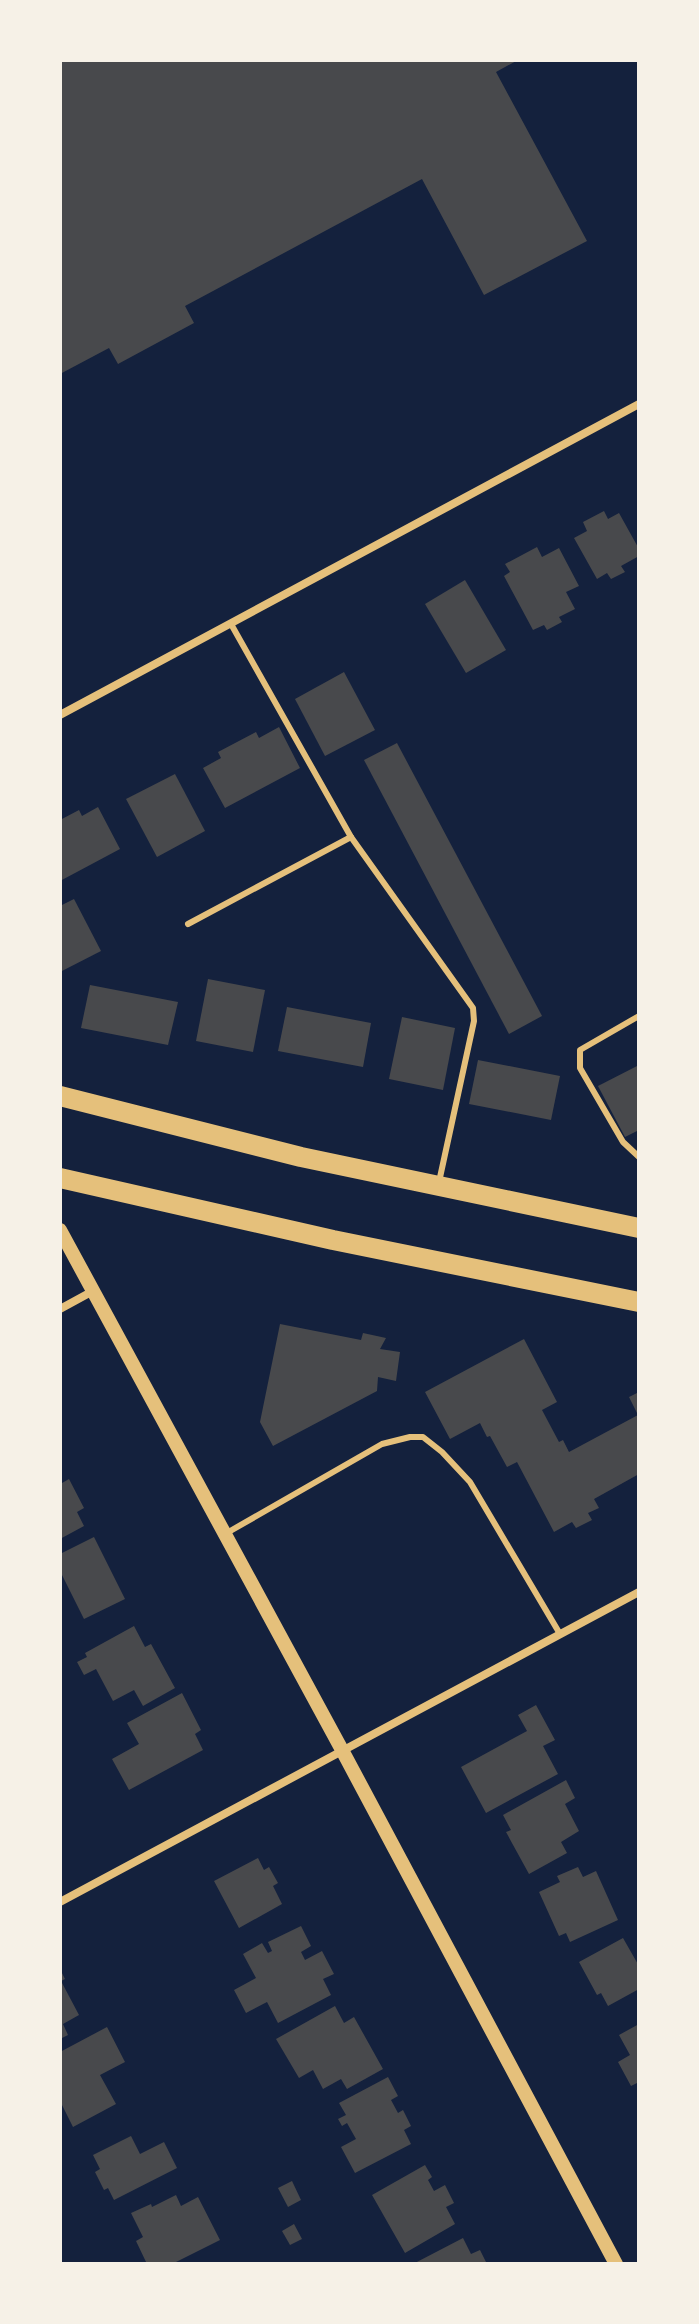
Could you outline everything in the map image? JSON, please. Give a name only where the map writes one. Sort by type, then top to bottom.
[{"type":"main road","points":[[60,1096],[301,1157],[639,1228]]},
{"type":"main road","points":[[60,1178],[333,1240],[639,1302]]},
{"type":"street","points":[[60,715],[639,404]]},
{"type":"street","points":[[60,1230],[616,2264]]},
{"type":"street","points":[[60,1309],[93,1291]]},
{"type":"street","points":[[60,1902],[639,1592]]},
{"type":"lane","points":[[231,624],[351,837],[473,1008],[474,1021],[438,1186]]},
{"type":"lane","points":[[188,924],[351,837]]},
{"type":"lane","points":[[639,1016],[580,1050],[580,1068],[623,1142],[639,1157]]},
{"type":"lane","points":[[225,1534],[382,1444],[423,1437],[470,1482],[560,1634]]},
{"type":"building","points":[[60,60],[518,60],[496,72],[587,241],[484,295],[422,179],[185,306],[194,323],[118,364],[109,348],[60,374]]},
{"type":"building","points":[[604,511],[608,519],[619,513],[639,549],[639,556],[621,566],[625,572],[611,579],[607,573],[597,579],[574,538],[587,531],[583,522]]},
{"type":"building","points":[[537,547],[542,557],[559,548],[579,586],[566,592],[575,609],[559,617],[562,622],[547,630],[544,625],[533,630],[504,576],[510,572],[505,564]]},
{"type":"building","points":[[465,580],[506,650],[466,673],[425,604]]},
{"type":"building","points":[[344,672],[375,730],[325,756],[295,699]]},
{"type":"building","points":[[279,727],[300,768],[225,808],[203,768],[221,758],[218,752],[256,732],[259,738]]},
{"type":"building","points":[[397,743],[542,1016],[509,1034],[364,760]]},
{"type":"building","points":[[175,774],[205,831],[157,857],[126,799]]},
{"type":"building","points":[[98,807],[120,849],[60,881],[60,820],[79,810],[82,816]]},
{"type":"building","points":[[74,899],[101,951],[60,972],[60,906]]},
{"type":"building","points":[[208,979],[265,990],[253,1052],[196,1041]]},
{"type":"building","points":[[90,985],[178,1002],[168,1045],[81,1028]]},
{"type":"building","points":[[287,1007],[371,1023],[363,1067],[278,1051]]},
{"type":"building","points":[[402,1017],[455,1028],[443,1090],[389,1079]]},
{"type":"building","points":[[478,1060],[560,1076],[551,1120],[469,1104]]},
{"type":"building","points":[[639,1065],[639,1130],[625,1137],[598,1086]]},
{"type":"building","points":[[280,1324],[361,1340],[363,1333],[386,1338],[380,1349],[400,1352],[396,1381],[378,1377],[377,1391],[273,1446],[260,1422]]},
{"type":"building","points":[[524,1339],[557,1402],[542,1410],[559,1442],[563,1440],[569,1452],[638,1415],[629,1397],[639,1392],[639,1474],[594,1499],[599,1508],[588,1513],[592,1520],[576,1528],[572,1522],[554,1532],[517,1462],[507,1467],[480,1423],[450,1439],[425,1392]]},
{"type":"building","points":[[60,1479],[62,1483],[69,1479],[84,1508],[77,1512],[84,1526],[60,1539]]},
{"type":"building","points":[[94,1537],[125,1599],[84,1619],[60,1571],[60,1554]]},
{"type":"building","points":[[134,1626],[145,1647],[151,1644],[175,1688],[143,1706],[134,1690],[113,1701],[96,1669],[84,1675],[77,1662],[87,1657],[85,1653]]},
{"type":"building","points":[[182,1693],[201,1730],[195,1734],[203,1750],[129,1790],[112,1759],[139,1744],[127,1723]]},
{"type":"building","points":[[536,1705],[555,1740],[543,1746],[558,1774],[486,1813],[461,1767],[527,1731],[518,1715]]},
{"type":"building","points":[[566,1780],[575,1798],[565,1804],[579,1831],[561,1842],[567,1853],[529,1874],[506,1832],[511,1830],[503,1815]]},
{"type":"building","points":[[258,1858],[264,1870],[269,1867],[278,1883],[273,1886],[282,1904],[239,1928],[214,1881]]},
{"type":"building","points":[[578,1867],[583,1877],[596,1871],[618,1920],[570,1942],[566,1933],[559,1936],[539,1892],[560,1882],[557,1876]]},
{"type":"building","points":[[301,1926],[311,1946],[301,1952],[305,1960],[322,1951],[334,1974],[323,1979],[331,1995],[278,2023],[267,2002],[246,2013],[234,1990],[256,1978],[243,1954],[262,1943],[268,1953],[272,1951],[268,1942]]},
{"type":"building","points":[[623,1938],[639,1966],[639,1989],[608,2006],[601,1993],[597,1995],[579,1962]]},
{"type":"building","points":[[60,1969],[65,1979],[61,1981],[79,2015],[63,2024],[68,2035],[60,2039]]},
{"type":"building","points":[[335,2006],[344,2023],[354,2017],[383,2069],[347,2089],[341,2079],[323,2089],[313,2070],[299,2078],[276,2039]]},
{"type":"building","points":[[639,2024],[639,2082],[631,2086],[618,2062],[630,2055],[619,2035]]},
{"type":"building","points":[[107,2027],[125,2062],[100,2075],[116,2104],[73,2127],[60,2101],[60,2052]]},
{"type":"building","points":[[388,2077],[398,2096],[391,2100],[398,2113],[403,2110],[411,2126],[404,2130],[411,2144],[355,2173],[341,2147],[356,2139],[347,2123],[342,2126],[338,2119],[346,2115],[339,2103]]},
{"type":"building","points":[[131,2136],[140,2154],[164,2142],[177,2168],[114,2200],[108,2188],[104,2190],[95,2172],[100,2169],[93,2155]]},
{"type":"building","points":[[425,2165],[432,2177],[428,2180],[434,2191],[445,2185],[454,2203],[446,2207],[455,2224],[405,2253],[372,2195]]},
{"type":"building","points":[[292,2181],[301,2200],[288,2207],[278,2188]]},
{"type":"building","points":[[176,2195],[181,2206],[198,2197],[220,2240],[172,2264],[147,2264],[136,2241],[143,2237],[131,2213]]},
{"type":"building","points":[[294,2224],[302,2239],[290,2245],[282,2231]]},
{"type":"building","points":[[463,2238],[471,2254],[480,2250],[487,2264],[413,2264]]}]
